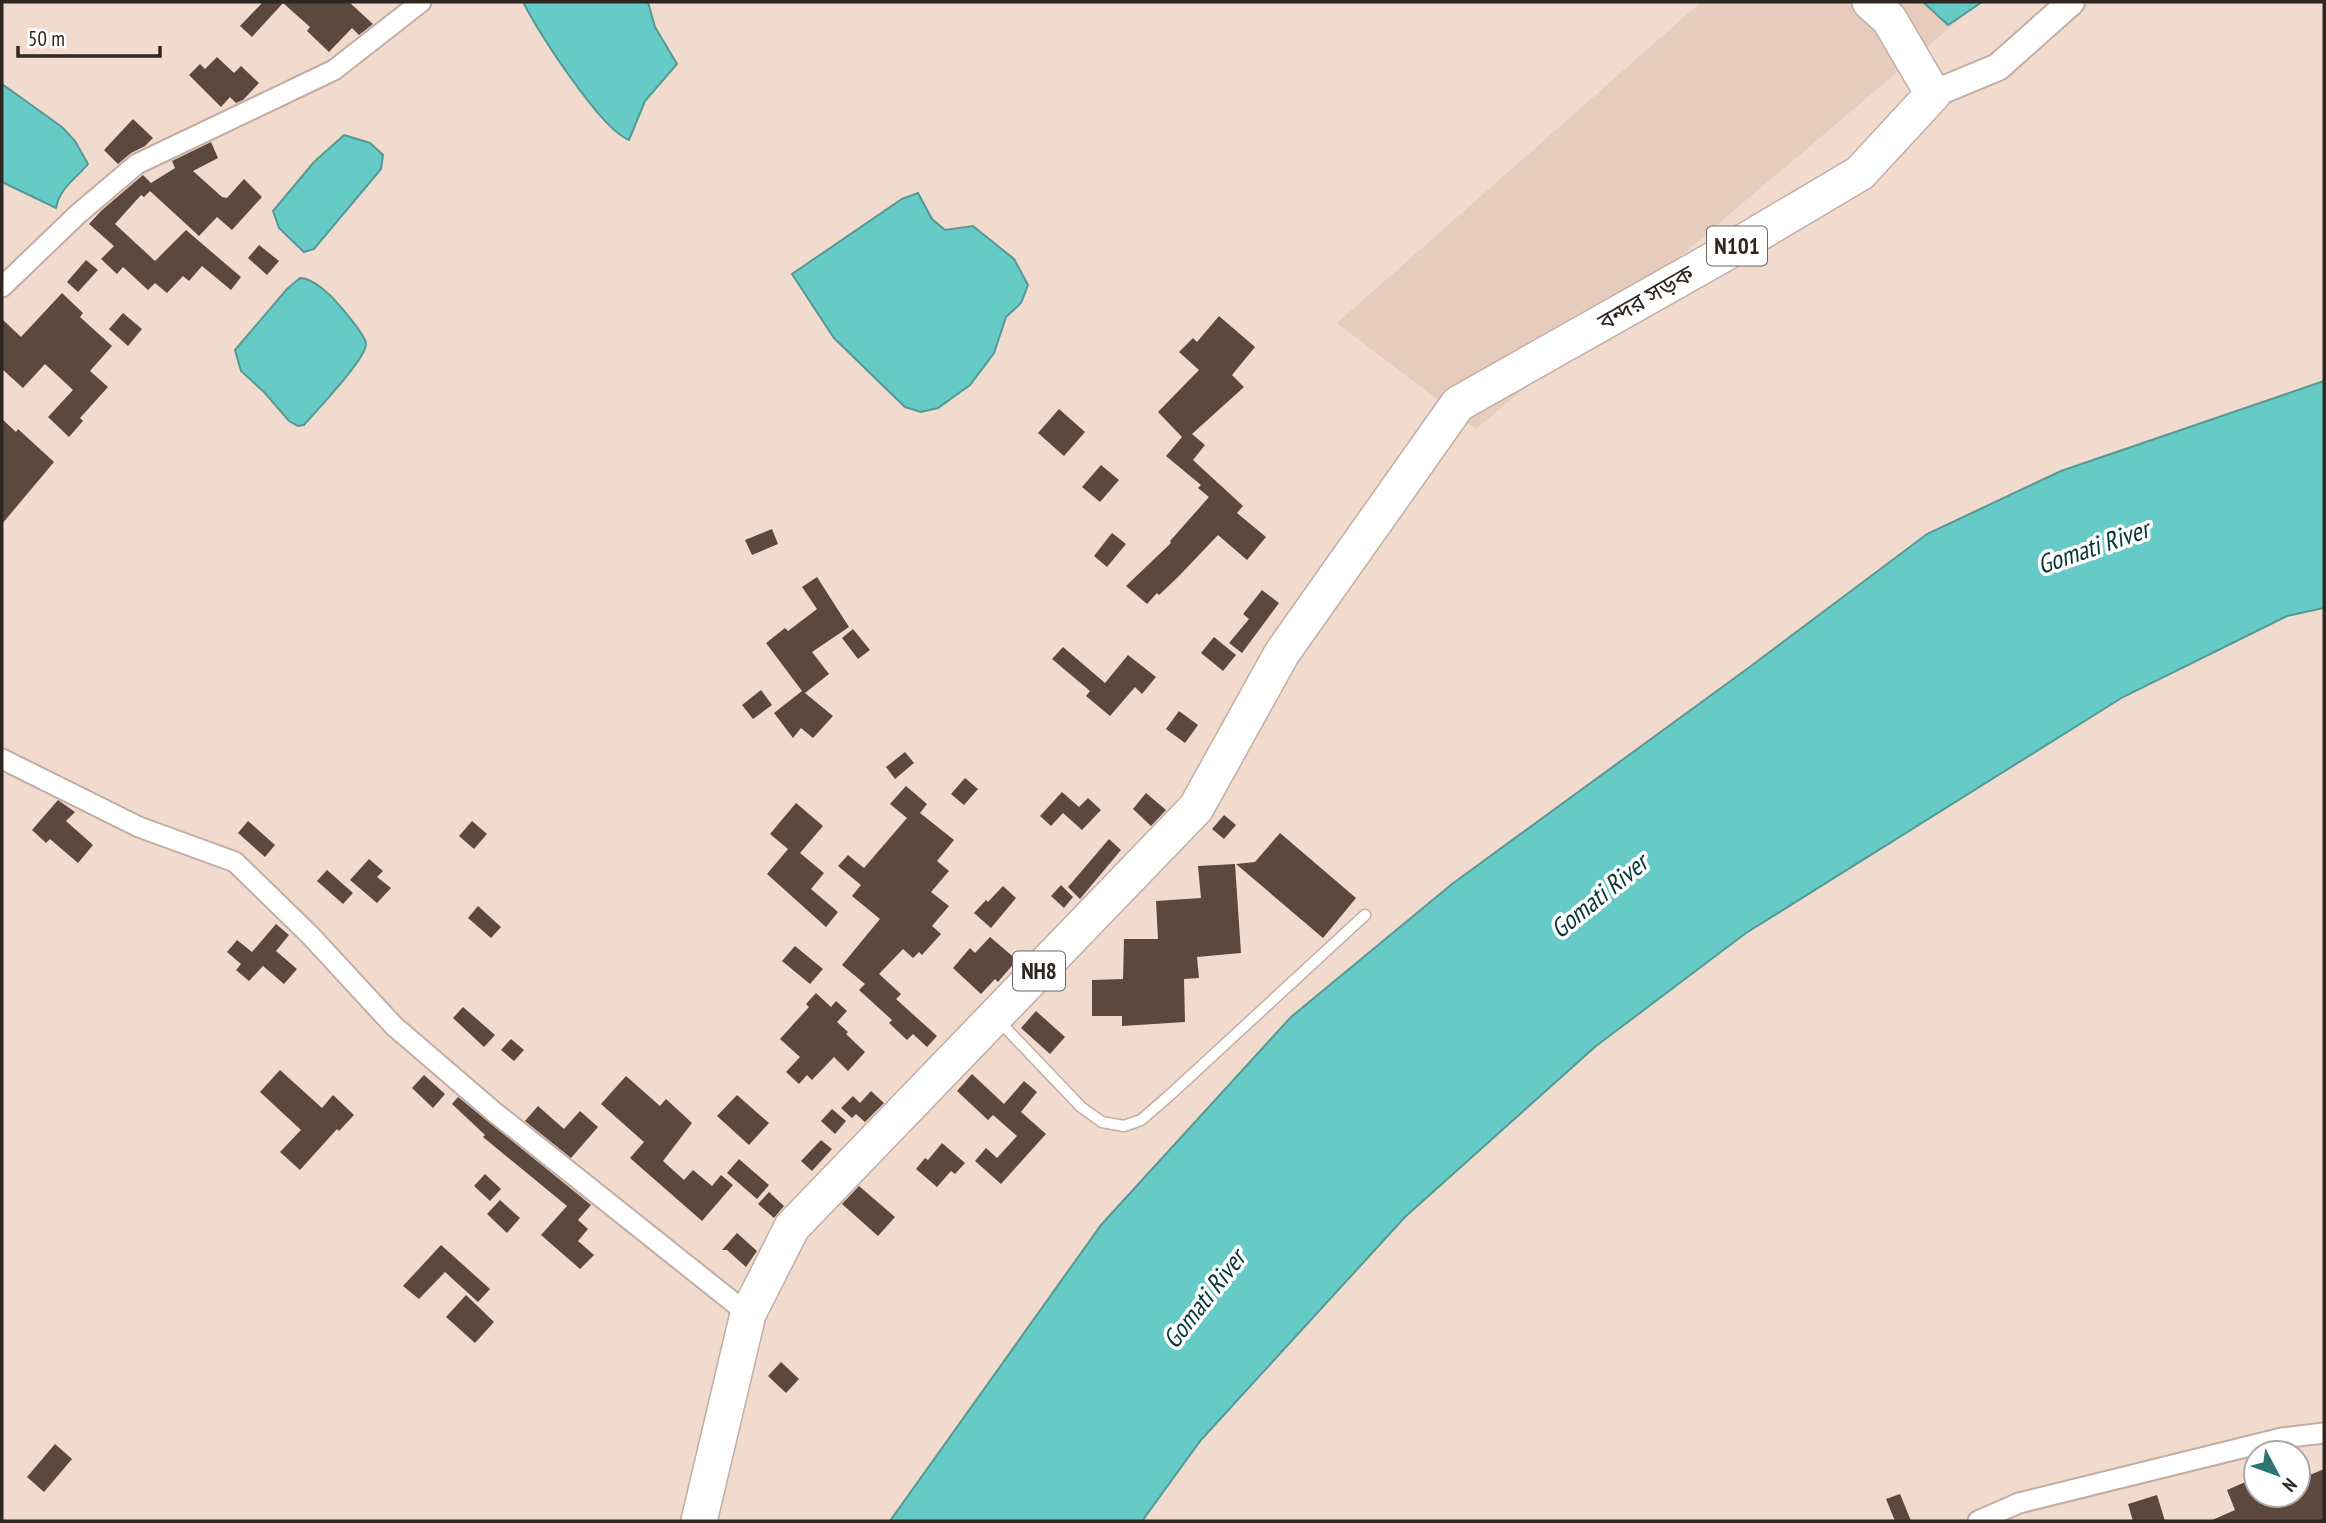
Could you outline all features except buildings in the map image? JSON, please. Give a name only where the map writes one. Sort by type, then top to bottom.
[{"type":"highway","points":[[1870,2],[1889,19],[1933,94]]},
{"type":"highway","name":"বন্দর সড়ক","points":[[1433,439],[1458,404],[1720,256],[1860,173],[1933,94]]},
{"type":"highway","name":"NH8","points":[[699,1521],[748,1314],[792,1227],[1196,808],[1282,653],[1433,439]]},
{"type":"street","points":[[2,287],[78,214],[137,164],[334,70],[421,2]]},
{"type":"street","points":[[1933,94],[1998,67],[2071,2]]},
{"type":"street","points":[[2,759],[139,827],[235,862],[310,935],[394,1026],[493,1111],[748,1314]]},
{"type":"street","points":[[1978,1521],[2018,1503],[2282,1438],[2324,1433]]},
{"type":"lane","points":[[995,1017],[1081,1107],[1102,1122],[1124,1126],[1141,1120],[1171,1094],[1365,915]]},
{"type":"shaded area","points":[[1701,2],[1980,2],[1476,429],[1337,323]]},
{"type":"water","points":[[523,2],[648,2],[655,27],[677,64],[645,101],[629,140],[602,118],[587,99],[555,56]]},
{"type":"water","points":[[1923,2],[1982,2],[1948,25]]},
{"type":"water","points":[[2,84],[62,127],[75,141],[88,164],[65,189],[56,208],[2,182]]},
{"type":"water","points":[[344,135],[370,143],[383,155],[381,169],[314,249],[304,252],[279,228],[273,211],[314,162]]},
{"type":"water","points":[[918,193],[932,219],[945,230],[973,226],[1014,259],[1028,285],[1021,303],[1006,317],[994,353],[970,385],[938,408],[921,412],[905,407],[834,338],[792,274],[902,199]]},
{"type":"water","points":[[300,278],[316,284],[331,297],[359,330],[366,344],[358,361],[340,385],[304,425],[298,426],[289,421],[241,371],[235,350],[287,289]]},
{"type":"water","name":"Gomati River","points":[[2324,381],[2324,608],[2287,616],[2123,697],[1746,933],[1596,1046],[1405,1217],[1201,1440],[1142,1521],[890,1521],[1101,1225],[1291,1017],[1452,884],[1927,534],[2061,471]]}]
